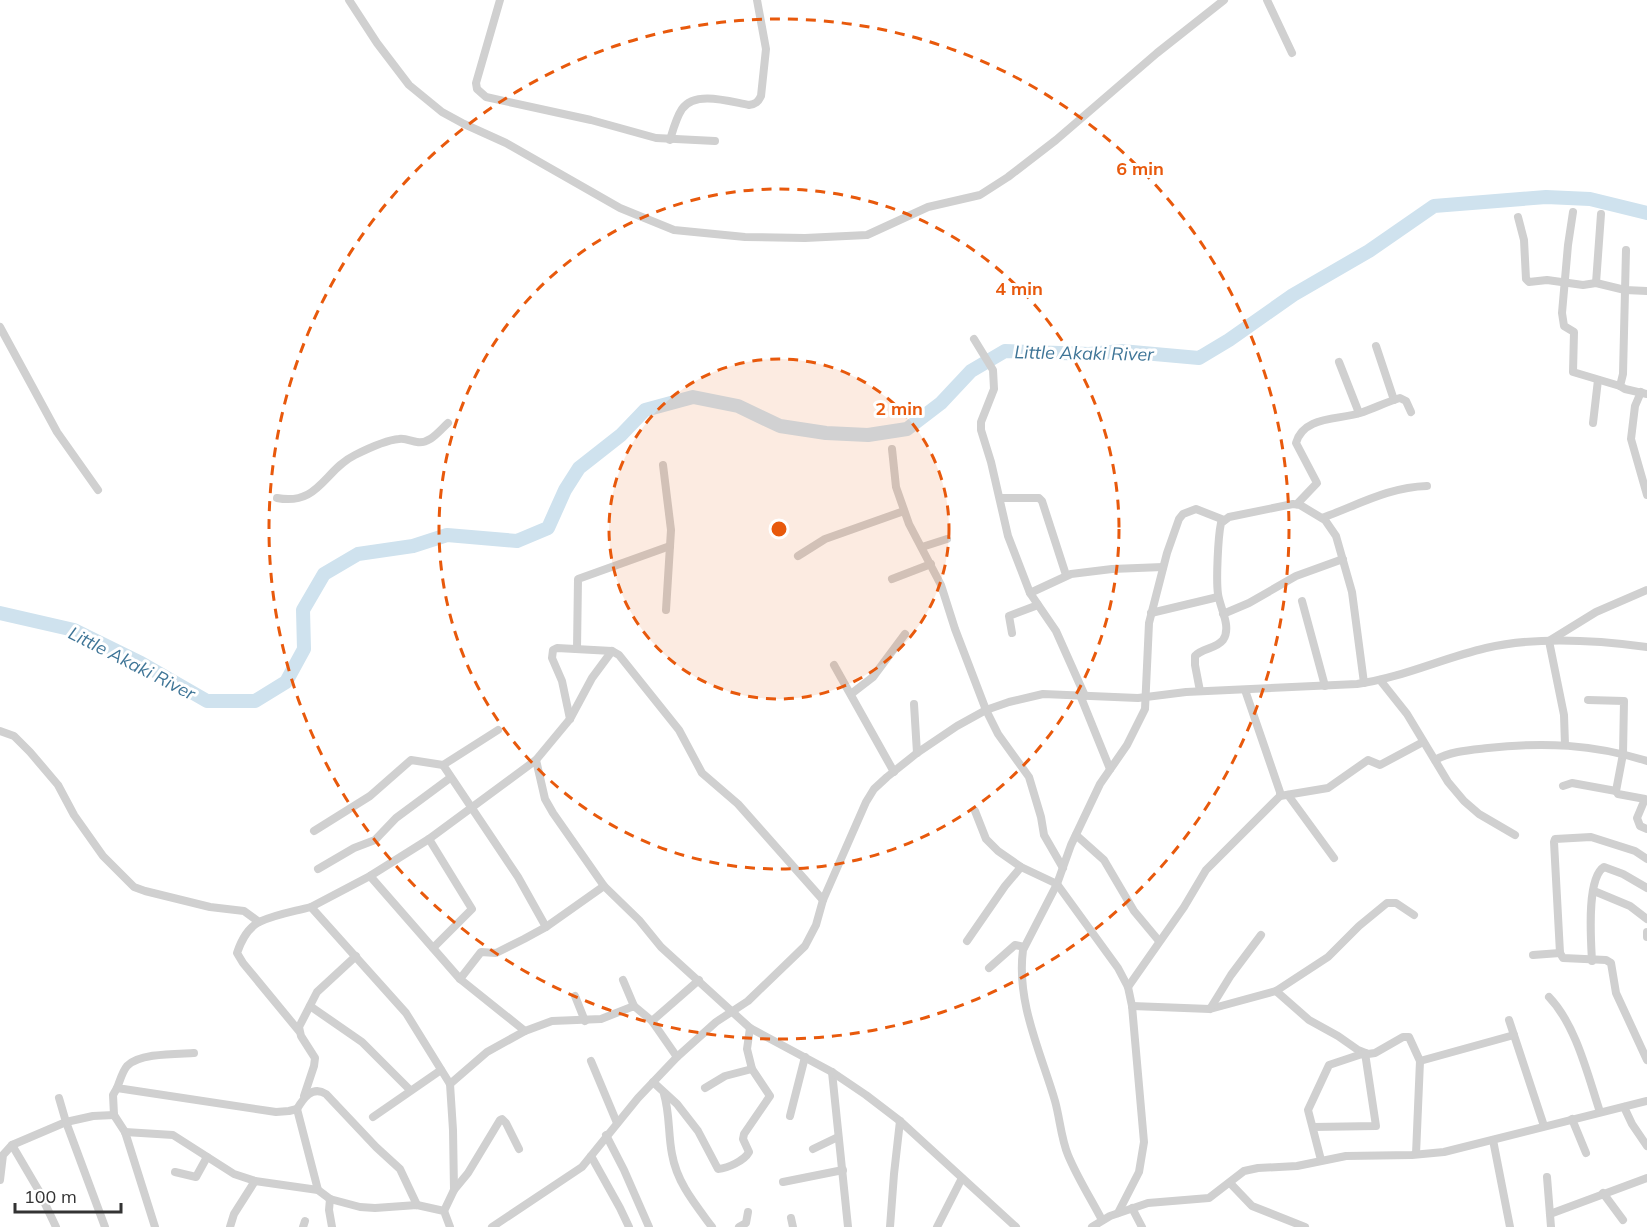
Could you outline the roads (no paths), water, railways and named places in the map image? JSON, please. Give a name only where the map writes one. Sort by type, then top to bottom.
[{"type":"street","points":[[349,0],[377,43],[409,85],[442,112],[506,143],[620,208],[674,230],[745,237],[805,238],[867,234],[928,207],[980,195],[1008,177],[1056,140],[1157,52],[1224,0]]},
{"type":"street","points":[[500,0],[477,76],[476,83],[481,94],[492,99],[591,120],[656,138],[715,141]]},
{"type":"street","points":[[670,140],[682,108],[693,101],[710,99],[749,105],[759,100],[766,49],[757,0]]},
{"type":"street","points":[[1267,0],[1292,52]]},
{"type":"street","points":[[1573,212],[1564,282],[1562,324],[1574,332],[1573,372],[1644,393],[1635,406],[1631,439],[1647,495]]},
{"type":"street","points":[[1596,283],[1601,214]]},
{"type":"street","points":[[1518,217],[1524,240],[1526,279],[1529,282],[1547,279],[1583,285],[1596,283],[1625,290],[1647,291]]},
{"type":"street","points":[[1620,386],[1623,374],[1626,249]]},
{"type":"street","points":[[0,327],[57,432],[98,490]]},
{"type":"street","points":[[975,341],[993,370],[994,389],[981,422],[981,430],[1008,536],[1030,593],[1056,631],[1083,695],[1110,769]]},
{"type":"street","points":[[1376,346],[1394,400]]},
{"type":"street","points":[[1339,362],[1359,413]]},
{"type":"street","points":[[1593,423],[1598,380]]},
{"type":"street","points":[[1297,504],[1317,483],[1317,479],[1297,447],[1296,440],[1311,424],[1359,413],[1394,400],[1403,399],[1411,412]]},
{"type":"street","points":[[276,498],[298,499],[316,490],[353,456],[396,439],[423,442],[430,439],[448,423]]},
{"type":"street","points":[[892,449],[896,487],[904,511],[941,585],[986,710],[998,734],[1029,777],[1044,835],[1063,868]]},
{"type":"street","points":[[663,465],[671,530],[666,610]]},
{"type":"street","points":[[1322,518],[1381,493],[1408,486],[1427,486]]},
{"type":"street","points":[[999,498],[1039,498],[1042,501],[1066,575]]},
{"type":"street","points":[[1200,691],[1195,657],[1223,640],[1226,629],[1218,597],[1220,529],[1224,520],[1286,504],[1297,504],[1322,518],[1336,536],[1349,578],[1364,683]]},
{"type":"street","points":[[1102,1220],[1069,1156],[1036,1043],[1024,990],[1022,961],[1024,947],[1057,884],[1076,835],[1100,784],[1127,745],[1145,709],[1151,613],[1179,519],[1183,514],[1196,509],[1224,520]]},
{"type":"street","points":[[798,556],[825,539],[904,511]]},
{"type":"street","points":[[922,547],[947,539]]},
{"type":"street","points":[[577,649],[578,579],[670,546]]},
{"type":"street","points":[[1223,614],[1249,603],[1296,576],[1343,559]]},
{"type":"street","points":[[892,579],[931,564]]},
{"type":"street","points":[[1030,593],[1066,575],[1112,569],[1163,567]]},
{"type":"street","points":[[1549,641],[1596,612],[1647,590]]},
{"type":"street","points":[[1151,613],[1218,597]]},
{"type":"street","points":[[1302,601],[1324,686]]},
{"type":"street","points":[[1012,633],[1009,616],[1038,605]]},
{"type":"street","points":[[851,694],[873,676],[906,634]]},
{"type":"street","points":[[1549,641],[1564,715],[1565,745]]},
{"type":"street","points":[[492,1227],[571,1175],[591,1156],[606,1135],[677,1057],[701,1034],[770,982],[805,946],[816,926],[823,900],[866,802],[874,789],[917,753],[986,710],[1043,694],[1144,698],[1200,691],[1364,683],[1485,648],[1549,641],[1647,647]]},
{"type":"street","points":[[570,719],[564,691],[551,654],[557,648],[612,651],[625,660],[679,730],[702,773],[738,804],[823,900]]},
{"type":"street","points":[[117,1088],[276,1112],[289,1112],[297,1109],[304,1096],[315,1058],[299,1031],[237,953],[247,933],[259,922],[279,913],[290,913],[311,907],[370,876],[472,809],[536,760],[570,719],[592,678],[612,651]]},
{"type":"street","points":[[834,665],[894,772]]},
{"type":"street","points":[[1380,680],[1407,714],[1448,782],[1470,807],[1515,835]]},
{"type":"street","points":[[1245,690],[1284,796],[1334,858]]},
{"type":"street","points":[[1588,700],[1623,701],[1625,730],[1616,791]]},
{"type":"street","points":[[915,704],[917,753]]},
{"type":"street","points":[[314,831],[370,796],[411,760],[443,765],[498,730]]},
{"type":"street","points":[[0,731],[14,736],[30,752],[58,785],[74,815],[103,855],[134,887],[210,907],[244,911],[259,922]]},
{"type":"street","points":[[1128,987],[1184,907],[1206,870],[1284,796],[1328,788],[1368,760],[1380,765],[1423,742]]},
{"type":"street","points":[[1434,760],[1447,754],[1467,750],[1523,744],[1565,745],[1623,754],[1647,761]]},
{"type":"street","points":[[536,760],[545,799],[549,806],[604,886],[639,920],[661,947],[750,1028],[832,1072],[900,1121],[1016,1227]]},
{"type":"street","points":[[443,765],[518,877],[546,927]]},
{"type":"street","points":[[318,869],[354,848],[375,840],[396,818],[450,778]]},
{"type":"street","points":[[1563,786],[1572,783],[1616,791],[1618,794],[1646,800],[1636,818],[1640,826],[1647,829]]},
{"type":"street","points":[[975,812],[986,839],[998,851],[1021,867],[1057,884],[1118,968],[1128,987],[1132,1006],[1144,1142],[1139,1172],[1118,1213]]},
{"type":"street","points":[[1076,835],[1104,860],[1134,911],[1159,941]]},
{"type":"street","points":[[1647,859],[1635,851],[1591,837],[1555,839],[1554,842],[1560,953],[1563,958],[1606,960],[1612,964],[1616,993],[1647,1060]]},
{"type":"street","points":[[429,839],[472,909],[433,948]]},
{"type":"street","points":[[967,941],[1021,867]]},
{"type":"street","points":[[1592,961],[1590,903],[1599,871],[1604,867],[1623,874],[1647,888]]},
{"type":"street","points":[[370,876],[460,979],[525,1031]]},
{"type":"street","points":[[460,979],[481,952],[496,952],[546,927],[604,886]]},
{"type":"street","points":[[1594,891],[1630,906],[1647,919]]},
{"type":"street","points":[[1132,1006],[1210,1009],[1276,991],[1328,957],[1359,926],[1387,903],[1396,903],[1414,915]]},
{"type":"street","points":[[311,907],[406,1013],[450,1084],[454,1190]]},
{"type":"street","points":[[1647,932],[1647,937]]},
{"type":"street","points":[[1210,1009],[1231,975],[1261,935]]},
{"type":"street","points":[[989,968],[1015,945],[1024,947]]},
{"type":"street","points":[[1533,955],[1560,953]]},
{"type":"street","points":[[299,1031],[322,986],[356,957]]},
{"type":"street","points":[[623,980],[634,1006],[652,1021],[677,1057]]},
{"type":"street","points":[[652,1021],[699,980]]},
{"type":"street","points":[[1276,991],[1310,1020],[1365,1053]]},
{"type":"street","points":[[574,996],[585,1021]]},
{"type":"street","points":[[1549,997],[1567,1024],[1600,1112]]},
{"type":"street","points":[[310,1006],[362,1042],[410,1090]]},
{"type":"street","points":[[450,1084],[487,1052],[525,1031],[552,1021],[601,1019],[634,1006]]},
{"type":"street","points":[[1509,1020],[1544,1126]]},
{"type":"street","points":[[653,1082],[672,1099],[698,1131],[718,1169],[749,1154],[743,1139],[744,1134],[770,1096],[752,1069],[746,1043],[750,1028]]},
{"type":"street","points":[[1420,1061],[1514,1035]]},
{"type":"street","points":[[1321,1160],[1308,1110],[1329,1065],[1365,1053],[1375,1053],[1406,1036],[1411,1040],[1420,1061],[1416,1155]]},
{"type":"street","points":[[154,1227],[125,1132],[114,1115],[112,1095],[130,1063],[161,1055],[194,1053]]},
{"type":"street","points":[[1313,1127],[1376,1126],[1365,1053]]},
{"type":"street","points":[[790,1116],[805,1057]]},
{"type":"street","points":[[591,1061],[617,1123]]},
{"type":"street","points":[[705,1088],[725,1076],[752,1069]]},
{"type":"street","points":[[373,1117],[441,1070]]},
{"type":"street","points":[[832,1072],[848,1227]]},
{"type":"street","points":[[304,1096],[315,1091],[326,1094],[400,1169],[417,1205]]},
{"type":"street","points":[[664,1094],[670,1118],[672,1153],[677,1173],[690,1197],[712,1227]]},
{"type":"street","points":[[59,1098],[105,1227]]},
{"type":"street","points":[[1092,1227],[1102,1220],[1132,1208],[1165,1201],[1209,1198],[1249,1170],[1297,1166],[1346,1156],[1416,1155],[1444,1152],[1647,1101]]},
{"type":"street","points":[[1624,1107],[1647,1146]]},
{"type":"street","points":[[297,1109],[318,1190]]},
{"type":"street","points":[[0,1179],[2,1156],[12,1145],[66,1122],[93,1116],[114,1115]]},
{"type":"street","points":[[1572,1119],[1586,1153]]},
{"type":"street","points":[[450,1227],[444,1211],[454,1190],[468,1173],[500,1120],[506,1123],[519,1149]]},
{"type":"street","points":[[890,1227],[900,1121]]},
{"type":"street","points":[[125,1132],[172,1135],[234,1174],[255,1180],[318,1190],[330,1199],[360,1207],[417,1205],[444,1211]]},
{"type":"street","points":[[606,1135],[624,1170],[648,1227]]},
{"type":"street","points":[[813,1149],[838,1137]]},
{"type":"street","points":[[1493,1140],[1510,1227]]},
{"type":"street","points":[[12,1145],[39,1191],[56,1227]]},
{"type":"street","points":[[591,1156],[629,1227]]},
{"type":"street","points":[[175,1172],[196,1177],[207,1157]]},
{"type":"street","points":[[783,1182],[843,1170]]},
{"type":"street","points":[[1547,1177],[1551,1227]]},
{"type":"street","points":[[940,1226],[962,1178]]},
{"type":"street","points":[[1550,1214],[1647,1178]]},
{"type":"street","points":[[230,1227],[234,1214],[255,1180]]},
{"type":"street","points":[[1230,1183],[1252,1206],[1305,1227]]},
{"type":"street","points":[[1603,1193],[1623,1220]]},
{"type":"street","points":[[330,1199],[332,1227]]},
{"type":"street","points":[[1132,1208],[1142,1227]]},
{"type":"street","points":[[739,1227],[747,1221],[748,1212]]},
{"type":"street","points":[[791,1218],[793,1227]]},
{"type":"waterway","name":"Little Akaki River","points":[[0,613],[74,630],[141,663],[207,701],[255,701],[286,682],[304,649],[303,610],[324,574],[358,554],[413,546],[447,535],[517,541],[548,528],[565,490],[579,468],[621,435],[645,410],[693,397],[738,406],[780,426],[826,433],[868,435],[907,429],[941,403],[971,371],[1005,351],[1089,354],[1121,351],[1199,358],[1293,295],[1369,251],[1434,206],[1546,197],[1590,199],[1647,213]]}]
